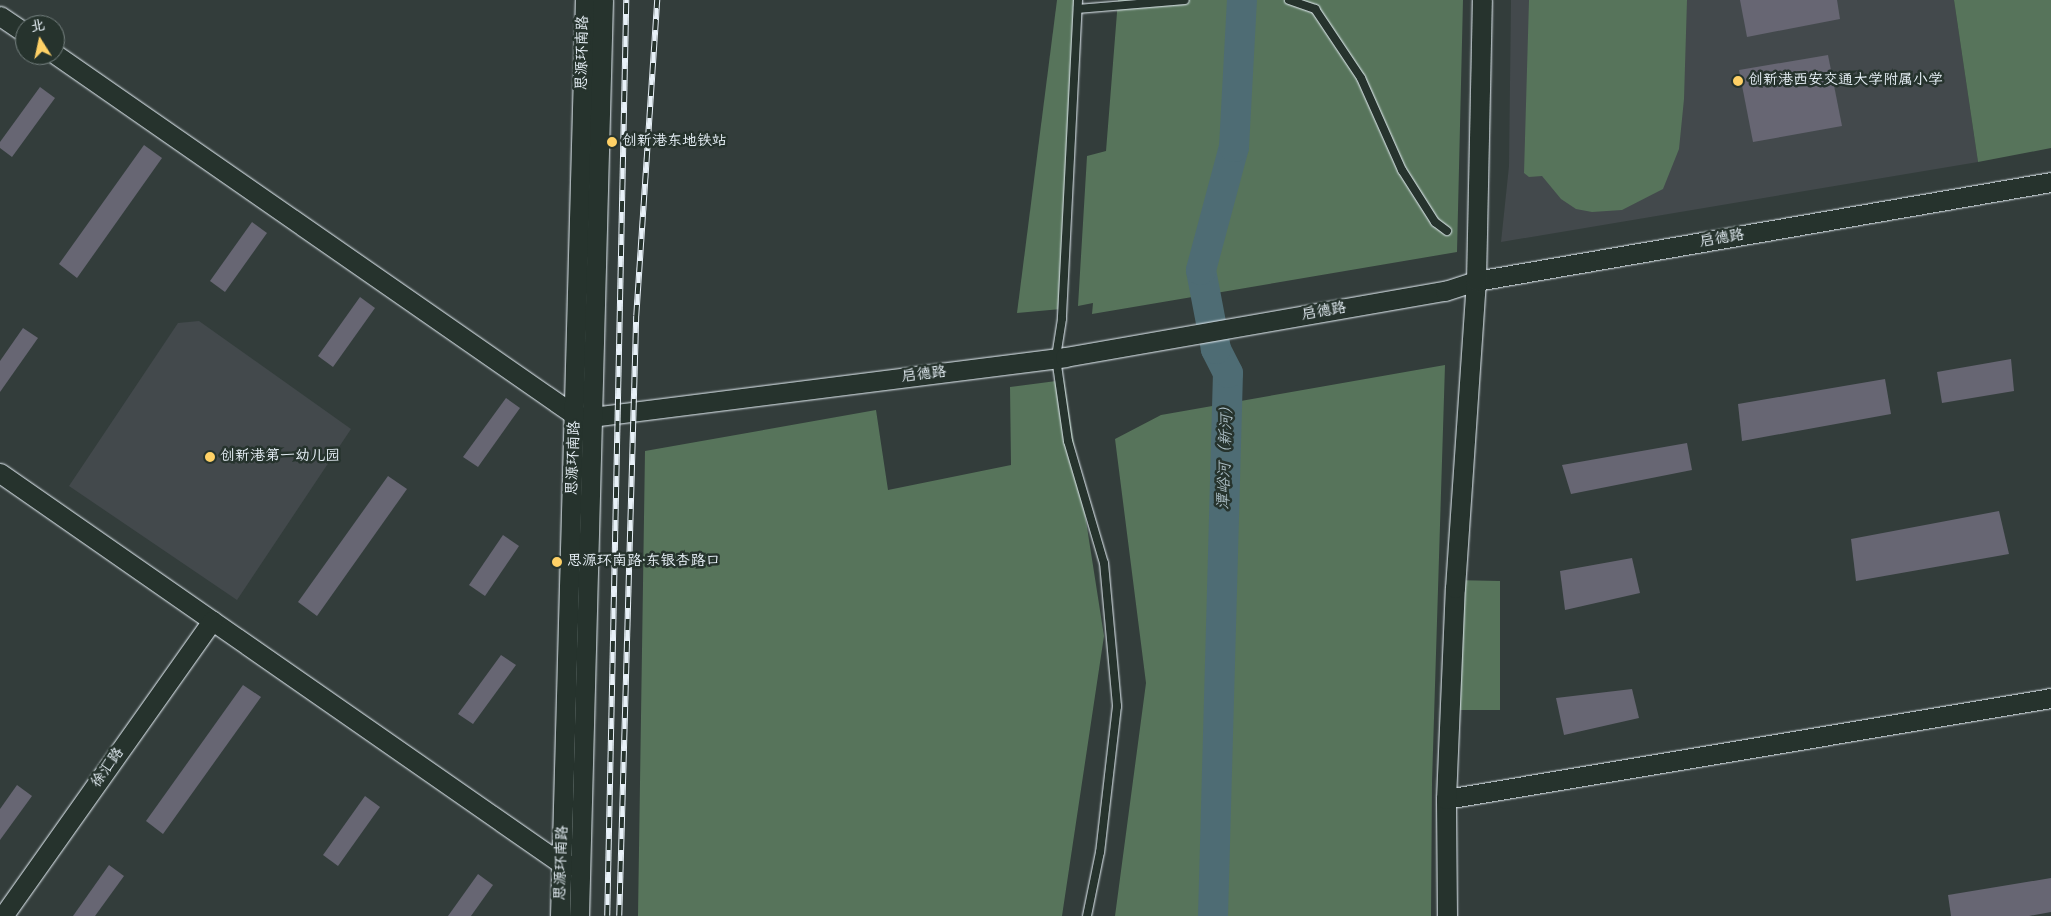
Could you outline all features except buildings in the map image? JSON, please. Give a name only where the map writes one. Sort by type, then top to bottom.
[{"type":"street","name":"思源环南路","points":[[584,417],[585,0]]},
{"type":"street","name":"思源环南路","points":[[560,916],[571,865],[584,417],[603,0]]},
{"type":"street","points":[[1446,916],[1446,799],[1455,588],[1476,281],[1482,0]]},
{"type":"street","points":[[0,16],[15,26]]},
{"type":"street","points":[[65,61],[584,417]]},
{"type":"street","name":"启德路","points":[[584,417],[1060,358],[1445,291],[1476,281],[2051,182]]},
{"type":"street","points":[[0,473],[212,621],[571,865]]},
{"type":"street","name":"徐汇路","points":[[4,916],[212,621]]},
{"type":"street","points":[[1446,799],[2051,698]]},
{"type":"street","name":"思源环南路","points":[[571,865],[579,916]]},
{"type":"lane","points":[[1087,916],[1100,852],[1117,706],[1104,562],[1068,441],[1060,358],[1078,4],[1185,0]]},
{"type":"lane","points":[[1289,0],[1315,9],[1361,78],[1402,170],[1434,222],[1447,231]]},
{"type":"shaded area","name":"创新港西安交通大学附属小学","points":[[1511,0],[1954,0],[1978,162],[1501,242],[1509,166]]},
{"type":"shaded area","name":"创新港第一幼儿园","points":[[199,321],[351,429],[237,600],[69,486],[178,323]]},
{"type":"green space","points":[[1057,0],[1080,0],[1061,309],[1017,313]]},
{"type":"green space","points":[[1118,0],[1463,0],[1457,252],[1092,314],[1093,303],[1078,306],[1087,156],[1106,151]]},
{"type":"green space","points":[[1529,0],[1687,0],[1684,99],[1679,149],[1663,189],[1622,210],[1592,212],[1576,209],[1561,199],[1542,176],[1529,177],[1524,173]]},
{"type":"green space","points":[[1954,0],[2051,0],[2051,148],[1978,162]]},
{"type":"green space","points":[[1445,365],[1432,782],[1431,916],[1115,916],[1146,683],[1115,439],[1161,415]]},
{"type":"green space","points":[[1064,380],[1104,636],[1062,916],[638,916],[645,451],[876,410],[888,490],[1011,465],[1010,387]]},
{"type":"green space","points":[[1452,580],[1500,581],[1500,710],[1450,710]]},
{"type":"waterway","name":"潭峪河（新河）","points":[[1213,916],[1228,373],[1216,349],[1201,270],[1234,147],[1242,0]]},
{"type":"railway","points":[[607,916],[626,0]]},
{"type":"railway","points":[[619,916],[636,316],[657,0]]},
{"type":"place","name":"创新港西安交通大学附属小学","points":[[1738,81]]},
{"type":"place","name":"创新港东地铁站","points":[[612,142]]},
{"type":"place","name":"创新港第一幼儿园","points":[[210,457]]},
{"type":"place","name":"思源环南路·东银杏路口","points":[[557,562]]}]
